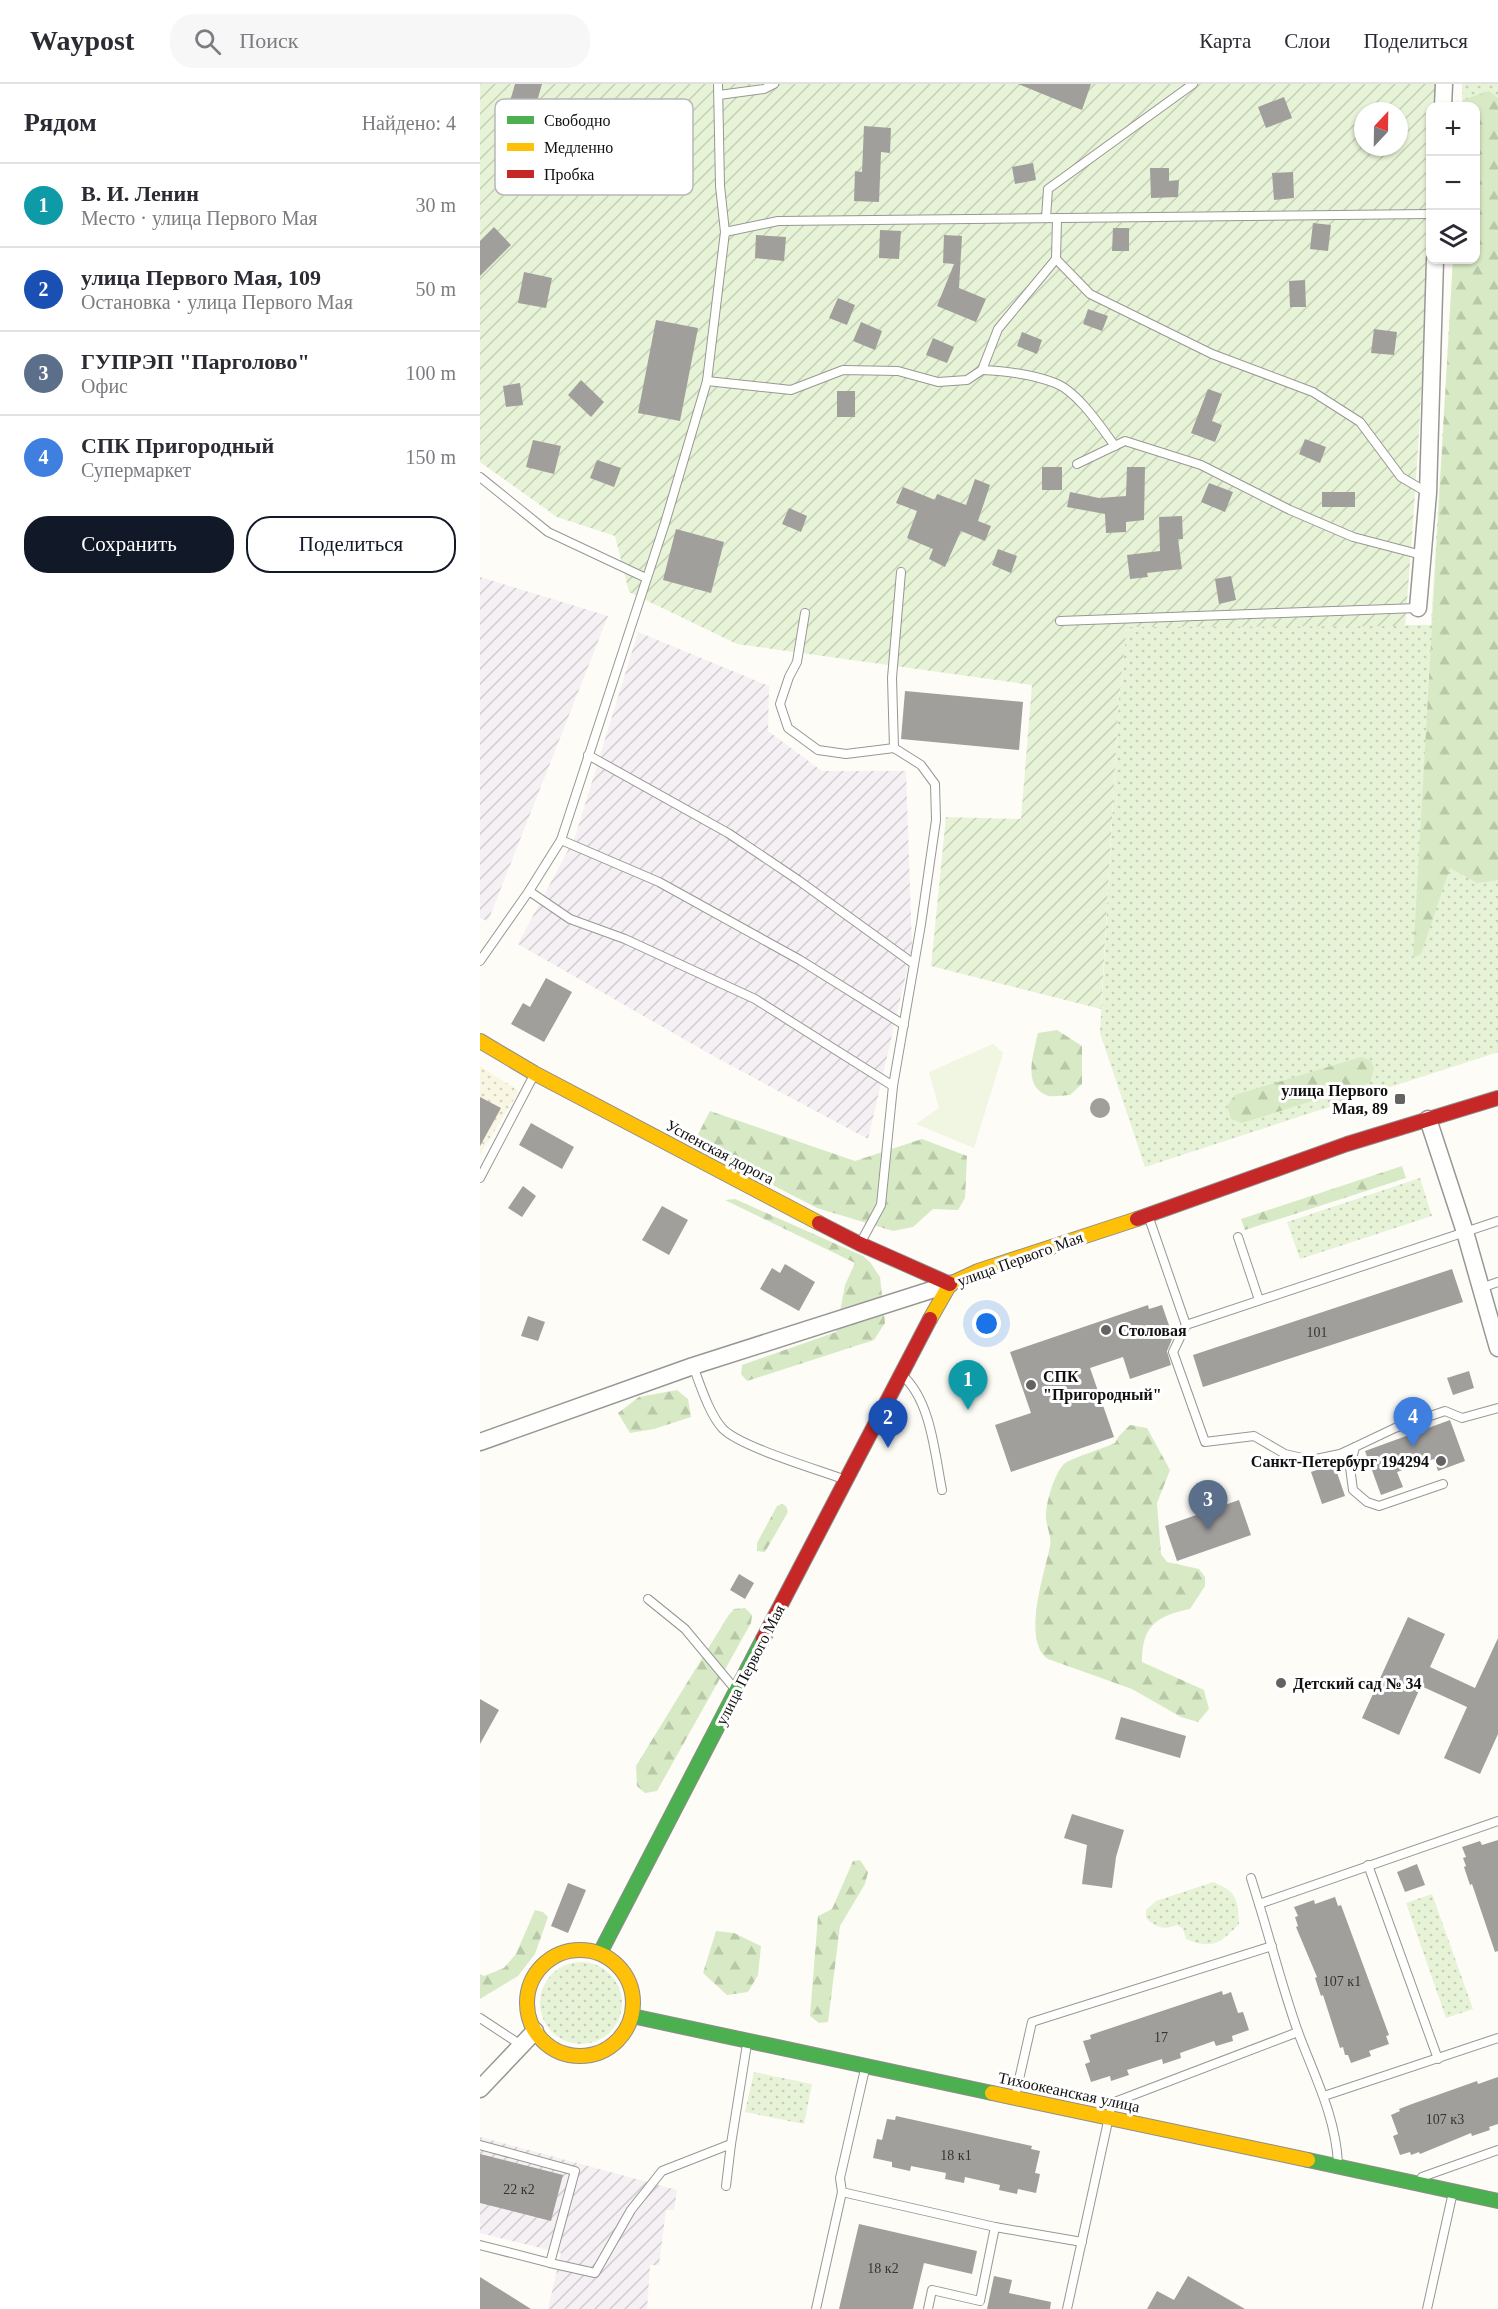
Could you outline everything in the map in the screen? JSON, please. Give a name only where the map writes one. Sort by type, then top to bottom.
[{"type":"street","points":[[1443,102],[1444,84]]},
{"type":"street","points":[[1418,608],[1428,493],[1435,264]]},
{"type":"street","name":"Успенская дорога","points":[[480,1041],[534,1073],[860,1244],[950,1284]]},
{"type":"street","name":"улица Первого Мая","points":[[600,1953],[934,1310],[950,1284],[978,1271],[1148,1215],[1347,1144],[1498,1098]]},
{"type":"street","points":[[1428,1119],[1465,1232],[1498,1348]]},
{"type":"street","points":[[480,1442],[693,1366],[950,1284]]},
{"type":"street","points":[[584,1950],[600,1953],[616,1964],[628,1979],[633,1997],[632,2016],[624,2034],[608,2049],[589,2056],[568,2055],[549,2046],[535,2031],[529,2016],[527,1999],[531,1983],[540,1969],[552,1958],[567,1951],[584,1950]]},
{"type":"street","name":"Тихоокеанская улица","points":[[632,2016],[1498,2201]]},
{"type":"street","points":[[480,2089],[535,2031]]},
{"type":"lane","points":[[480,961],[561,840],[665,523],[707,381],[725,232],[720,186],[718,84]]},
{"type":"lane","points":[[719,95],[764,89],[774,84]]},
{"type":"lane","points":[[1046,218],[1048,189],[1193,84]]},
{"type":"lane","points":[[725,232],[778,221],[1426,214]]},
{"type":"lane","points":[[707,381],[791,390],[843,370],[898,371],[938,382],[968,380],[982,370],[998,329],[1056,259],[1057,219]]},
{"type":"lane","points":[[1056,259],[1090,294],[1212,354],[1313,392],[1360,422],[1401,477],[1428,493]]},
{"type":"lane","points":[[982,370],[1005,371],[1056,383],[1085,406],[1115,446]]},
{"type":"lane","points":[[1077,464],[1125,441],[1201,465],[1290,510],[1353,537],[1422,555]]},
{"type":"lane","points":[[480,477],[548,532],[646,578]]},
{"type":"lane","points":[[894,748],[892,678],[901,572]]},
{"type":"lane","points":[[1060,621],[1418,608]]},
{"type":"lane","points":[[805,613],[797,662],[780,704],[788,728],[818,750],[846,754],[894,748],[921,765],[935,784],[936,820],[893,1086],[881,1205],[860,1244]]},
{"type":"lane","points":[[588,755],[728,833],[798,880],[914,964]]},
{"type":"lane","points":[[561,840],[659,882],[800,960],[904,1025]]},
{"type":"lane","points":[[529,891],[570,919],[625,939],[755,999],[893,1086]]},
{"type":"lane","points":[[480,1178],[534,1073]]},
{"type":"lane","points":[[1148,1215],[1186,1325],[1173,1352],[1204,1442],[1254,1436],[1285,1454],[1311,1460],[1340,1454],[1395,1428],[1445,1411],[1462,1418],[1498,1407]]},
{"type":"lane","points":[[1186,1325],[1498,1221]]},
{"type":"lane","points":[[1238,1237],[1259,1300]]},
{"type":"lane","points":[[1481,1288],[1498,1282]]},
{"type":"lane","points":[[693,1366],[707,1401],[723,1429],[747,1444],[846,1480]]},
{"type":"lane","points":[[901,1374],[918,1392],[924,1407],[942,1490]]},
{"type":"lane","points":[[1355,1447],[1350,1467],[1353,1490],[1367,1502],[1379,1506],[1443,1484]]},
{"type":"lane","points":[[648,1599],[685,1629],[737,1691]]},
{"type":"lane","points":[[1258,1904],[1498,1821]]},
{"type":"lane","points":[[1368,1865],[1438,2059]]},
{"type":"lane","points":[[1251,1878],[1298,2032],[1324,2096],[1336,2143],[1339,2167]]},
{"type":"lane","points":[[1015,2098],[1032,2022],[1272,1946]]},
{"type":"lane","points":[[480,2018],[521,2045]]},
{"type":"lane","points":[[1067,2309],[1112,2103],[1298,2032]]},
{"type":"lane","points":[[1324,2096],[1498,2038]]},
{"type":"lane","points":[[726,2186],[748,2041]]},
{"type":"lane","points":[[816,2309],[842,2192],[840,2178],[866,2066]]},
{"type":"lane","points":[[480,2245],[595,2273],[630,2210],[662,2171],[731,2144]]},
{"type":"lane","points":[[480,2145],[575,2171],[550,2263]]},
{"type":"lane","points":[[1410,2182],[1498,2150]]},
{"type":"lane","points":[[1427,2309],[1453,2191]]},
{"type":"lane","points":[[842,2192],[995,2227],[1082,2242]]},
{"type":"lane","points":[[928,2309],[932,2290],[980,2301],[995,2227]]},
{"type":"shaded area","points":[[480,577],[608,616],[488,921],[480,918]]},
{"type":"shaded area","points":[[638,632],[769,686],[768,731],[822,771],[906,771],[912,948],[868,1139],[717,1058],[518,944],[575,837]]},
{"type":"shaded area","points":[[480,1066],[519,1091],[480,1155]]},
{"type":"shaded area","points":[[480,2137],[677,2190],[674,2210],[666,2210],[659,2265],[650,2265],[647,2309],[548,2309],[561,2253],[480,2233]]},
{"type":"green space","points":[[480,84],[1435,84],[1434,102],[1426,102],[1427,264],[1423,366],[1405,626],[1127,627],[1119,697],[1101,1009],[931,966],[946,817],[1021,819],[1032,685],[737,644],[629,592],[615,536],[557,517],[480,462]]},
{"type":"green space","points":[[1462,84],[1498,84],[1498,1052],[1145,1167],[1100,1033],[1119,697],[1127,626],[1431,625],[1453,264],[1480,264],[1480,102],[1462,102]]},
{"type":"green space","points":[[1489,91],[1498,98],[1498,880],[1477,883],[1450,868],[1421,954],[1413,958],[1453,264],[1480,264],[1480,102],[1463,102]]},
{"type":"green space","points":[[1057,1030],[1082,1046],[1082,1084],[1070,1095],[1046,1095],[1034,1084],[1032,1076],[1032,1058],[1038,1033]]},
{"type":"green space","points":[[993,1044],[1003,1053],[974,1148],[916,1124],[939,1108],[929,1072]]},
{"type":"green space","points":[[1361,1057],[1371,1061],[1374,1069],[1370,1083],[1242,1123],[1231,1119],[1227,1106],[1235,1095]]},
{"type":"green space","points":[[710,1111],[855,1161],[922,1139],[967,1156],[965,1198],[958,1210],[933,1209],[913,1227],[893,1231],[817,1208],[693,1144]]},
{"type":"green space","points":[[1402,1166],[1406,1178],[1245,1230],[1241,1219]]},
{"type":"green space","points":[[1420,1178],[1432,1216],[1300,1259],[1287,1222]]},
{"type":"green space","points":[[735,1199],[863,1256],[870,1262],[880,1277],[885,1323],[874,1340],[747,1381],[741,1374],[742,1365],[836,1332],[845,1285],[855,1263],[725,1200]]},
{"type":"green space","points":[[677,1390],[688,1399],[691,1417],[654,1429],[630,1433],[618,1413],[639,1397]]},
{"type":"green space","points":[[1130,1425],[1147,1428],[1170,1470],[1157,1503],[1161,1554],[1167,1562],[1199,1569],[1205,1577],[1205,1586],[1190,1609],[1160,1619],[1148,1631],[1142,1662],[1204,1690],[1209,1709],[1198,1722],[1181,1717],[1132,1689],[1048,1659],[1040,1650],[1036,1637],[1037,1606],[1050,1543],[1046,1513],[1057,1475],[1064,1464],[1115,1443]]},
{"type":"green space","points":[[782,1504],[786,1506],[788,1512],[765,1552],[757,1551],[757,1543],[777,1506]]},
{"type":"green space","points":[[745,1608],[752,1615],[751,1623],[657,1791],[645,1793],[637,1786],[636,1766],[728,1616],[734,1609]]},
{"type":"green space","points":[[860,1860],[868,1872],[865,1884],[840,1926],[828,2022],[819,2023],[810,2016],[818,1916],[832,1909],[853,1861]]},
{"type":"green space","points":[[1213,1882],[1227,1889],[1235,1897],[1239,1924],[1216,1943],[1203,1944],[1186,1939],[1183,1929],[1177,1925],[1160,1927],[1146,1918],[1146,1910],[1156,1901]]},
{"type":"green space","points":[[1432,1894],[1473,2009],[1446,2018],[1406,1903]]},
{"type":"green space","points":[[535,1910],[543,1912],[548,1917],[535,1954],[518,1976],[480,1999],[480,1974],[484,1976],[504,1968],[516,1954]]},
{"type":"green space","points":[[716,1931],[734,1933],[761,1946],[758,1975],[748,1992],[727,1995],[703,1973]]},
{"type":"green space","points":[[573,1962],[589,1962],[604,1969],[615,1980],[622,1995],[619,2019],[610,2032],[589,2044],[573,2044],[558,2037],[547,2026],[540,2011],[540,1995],[547,1980],[558,1969]]},
{"type":"green space","points":[[754,2072],[812,2084],[804,2124],[745,2112]]},
{"type":"building","points":[[515,84],[542,84],[538,99],[511,99]]},
{"type":"building","points":[[1018,84],[1091,84],[1082,110]]},
{"type":"building","points":[[1284,97],[1292,118],[1266,128],[1258,107]]},
{"type":"building","points":[[864,126],[891,128],[890,153],[881,152],[879,202],[854,201],[855,171],[862,172]]},
{"type":"building","points":[[1033,163],[1036,180],[1015,184],[1012,167]]},
{"type":"building","points":[[1150,168],[1169,168],[1169,181],[1179,180],[1178,197],[1151,198]]},
{"type":"building","points":[[1293,172],[1294,198],[1274,200],[1272,173]]},
{"type":"building","points":[[1313,223],[1331,225],[1328,251],[1310,249]]},
{"type":"building","points":[[494,227],[511,245],[480,276],[480,241]]},
{"type":"building","points":[[1113,228],[1129,228],[1129,251],[1112,251]]},
{"type":"building","points":[[880,230],[901,231],[899,259],[879,258]]},
{"type":"building","points":[[756,235],[786,237],[784,261],[755,258]]},
{"type":"building","points":[[944,235],[962,236],[959,288],[986,299],[976,322],[937,306],[954,264],[943,263]]},
{"type":"building","points":[[524,272],[552,278],[546,308],[518,303]]},
{"type":"building","points":[[1305,280],[1306,307],[1290,307],[1289,281]]},
{"type":"building","points":[[838,298],[855,305],[847,325],[829,318]]},
{"type":"building","points":[[1088,309],[1108,316],[1102,331],[1083,324]]},
{"type":"building","points":[[656,320],[698,328],[680,421],[638,413]]},
{"type":"building","points":[[861,322],[882,331],[875,350],[853,341]]},
{"type":"building","points":[[1374,329],[1397,332],[1394,355],[1371,353]]},
{"type":"building","points":[[1022,332],[1042,340],[1037,354],[1017,346]]},
{"type":"building","points":[[933,338],[954,347],[947,363],[926,355]]},
{"type":"building","points":[[581,380],[604,402],[591,417],[568,395]]},
{"type":"building","points":[[520,383],[523,405],[506,407],[503,386]]},
{"type":"building","points":[[1208,389],[1222,394],[1212,421],[1222,425],[1215,442],[1191,433]]},
{"type":"building","points":[[837,391],[855,391],[855,417],[837,417]]},
{"type":"building","points":[[1305,439],[1326,447],[1320,463],[1299,454]]},
{"type":"building","points":[[533,440],[561,446],[554,474],[526,467]]},
{"type":"building","points":[[597,460],[621,468],[614,487],[590,478]]},
{"type":"building","points":[[1042,467],[1062,467],[1062,490],[1042,490]]},
{"type":"building","points":[[1127,467],[1145,467],[1144,520],[1126,522],[1126,532],[1106,533],[1105,514],[1067,507],[1070,492],[1099,498],[1126,496]]},
{"type":"building","points":[[975,479],[990,485],[978,521],[991,526],[985,541],[961,531],[945,567],[929,559],[933,549],[907,538],[917,511],[896,503],[903,487],[935,500],[937,494],[966,505]]},
{"type":"building","points":[[1209,483],[1233,492],[1225,512],[1201,502]]},
{"type":"building","points":[[1322,492],[1355,492],[1355,507],[1322,507]]},
{"type":"building","points":[[789,508],[807,516],[801,532],[782,524]]},
{"type":"building","points":[[1182,516],[1183,539],[1178,539],[1182,569],[1147,573],[1148,577],[1130,579],[1127,555],[1160,551],[1159,517]]},
{"type":"building","points":[[676,529],[724,542],[711,593],[663,580]]},
{"type":"building","points":[[998,549],[1017,556],[1011,573],[992,565]]},
{"type":"building","points":[[1231,576],[1236,600],[1219,604],[1215,579]]},
{"type":"building","points":[[905,691],[1023,702],[1019,750],[901,739]]},
{"type":"building","points":[[546,978],[572,992],[544,1042],[511,1024],[523,1003],[530,1007]]},
{"type":"building","points":[[480,1097],[501,1108],[480,1146]]},
{"type":"building","points":[[1100,1098],[1107,1101],[1110,1108],[1107,1115],[1100,1118],[1093,1115],[1090,1108],[1093,1101]]},
{"type":"building","points":[[531,1123],[574,1147],[562,1169],[519,1145]]},
{"type":"building","points":[[523,1186],[536,1196],[522,1217],[508,1208]]},
{"type":"building","points":[[662,1206],[688,1220],[669,1255],[642,1240]]},
{"type":"building","points":[[785,1264],[815,1282],[799,1311],[760,1289],[772,1268],[780,1273]]},
{"type":"building","points":[[1452,1269],[1463,1302],[1203,1387],[1193,1355]]},
{"type":"building","name":"СПК \"Пригородный\"","points":[[1148,1305],[1149,1309],[1162,1305],[1173,1337],[1167,1351],[1171,1365],[1130,1379],[1123,1357],[1090,1368],[1114,1437],[1011,1472],[995,1425],[1031,1413],[1010,1352]]},
{"type":"building","points":[[528,1316],[545,1322],[538,1341],[521,1336]]},
{"type":"building","points":[[1469,1371],[1474,1388],[1453,1395],[1447,1378]]},
{"type":"building","points":[[1450,1420],[1465,1461],[1438,1471],[1434,1459],[1397,1472],[1403,1487],[1381,1495],[1365,1451]]},
{"type":"building","points":[[1334,1464],[1345,1496],[1322,1504],[1311,1472]]},
{"type":"building","points":[[1239,1500],[1251,1535],[1177,1561],[1165,1526]]},
{"type":"building","points":[[739,1574],[754,1583],[745,1599],[730,1590]]},
{"type":"building","points":[[1408,1617],[1445,1634],[1430,1667],[1475,1688],[1498,1638],[1498,1734],[1480,1774],[1444,1758],[1467,1707],[1421,1686],[1399,1735],[1362,1718]]},
{"type":"building","points":[[480,1699],[499,1710],[480,1744]]},
{"type":"building","points":[[1121,1717],[1186,1736],[1180,1758],[1115,1739]]},
{"type":"building","points":[[1072,1814],[1124,1830],[1116,1857],[1112,1888],[1082,1884],[1087,1845],[1064,1838]]},
{"type":"building","points":[[1498,1840],[1498,1951],[1495,1952],[1464,1867],[1466,1866],[1463,1858],[1466,1857],[1462,1847],[1480,1841],[1482,1845]]},
{"type":"building","points":[[1417,1864],[1425,1885],[1405,1892],[1397,1872]]},
{"type":"building","points":[[568,1883],[586,1890],[568,1933],[551,1926]]},
{"type":"building","points":[[1335,1897],[1338,1906],[1341,1905],[1389,2035],[1386,2036],[1389,2044],[1369,2051],[1371,2056],[1351,2063],[1343,2047],[1340,2048],[1323,1995],[1321,1996],[1315,1978],[1317,1977],[1296,1927],[1298,1926],[1295,1917],[1298,1916],[1294,1907],[1314,1900],[1315,1904]]},
{"type":"building","points":[[1222,1991],[1223,1995],[1231,1992],[1238,2013],[1243,2012],[1249,2030],[1232,2036],[1233,2041],[1216,2046],[1214,2041],[1180,2053],[1181,2058],[1163,2064],[1162,2059],[1127,2070],[1129,2075],[1111,2081],[1110,2076],[1091,2082],[1085,2064],[1090,2062],[1083,2041],[1091,2039],[1090,2035]]},
{"type":"building","points":[[1498,2077],[1498,2124],[1489,2127],[1490,2130],[1472,2136],[1471,2133],[1420,2154],[1419,2152],[1411,2155],[1410,2152],[1400,2155],[1393,2136],[1398,2134],[1391,2115],[1412,2104],[1477,2081],[1478,2084]]},
{"type":"building","points":[[896,2116],[1032,2146],[1031,2149],[1040,2151],[1035,2173],[1040,2174],[1036,2193],[1018,2189],[1017,2194],[999,2190],[1000,2185],[965,2177],[964,2183],[945,2179],[946,2173],[911,2166],[910,2171],[892,2167],[892,2162],[873,2158],[877,2139],[882,2140],[887,2119],[895,2120]]},
{"type":"building","points":[[480,2154],[563,2175],[551,2221],[480,2203]]},
{"type":"building","points":[[859,2224],[977,2251],[972,2274],[924,2263],[913,2309],[839,2309]]},
{"type":"building","points":[[994,2276],[1012,2280],[1009,2293],[1051,2302],[1050,2309],[987,2309]]},
{"type":"building","points":[[1188,2276],[1245,2309],[1147,2309],[1157,2291],[1174,2300]]},
{"type":"building","points":[[480,2277],[531,2309],[480,2309]]},
{"type":"traffic: fast","points":[[600,1953],[763,1639]]},
{"type":"traffic: fast","points":[[632,2016],[992,2093]]},
{"type":"traffic: fast","points":[[1308,2160],[1498,2201]]},
{"type":"traffic: slow","points":[[480,1041],[534,1073],[819,1223]]},
{"type":"traffic: slow","points":[[930,1319],[950,1284],[978,1271],[1137,1219]]},
{"type":"traffic: slow","points":[[580,1950],[600,1954],[617,1966],[629,1983],[633,2003],[629,2023],[617,2040],[600,2052],[580,2056],[560,2052],[543,2040],[531,2023],[527,2003],[531,1983],[543,1966],[560,1954],[580,1950]]},
{"type":"traffic: slow","points":[[992,2093],[1308,2160]]},
{"type":"traffic: jam","points":[[1137,1219],[1347,1144],[1498,1098]]},
{"type":"traffic: jam","points":[[819,1223],[950,1284]]},
{"type":"traffic: jam","points":[[763,1639],[930,1319]]},
{"type":"place","name":"улица Первого Мая, 89","points":[[1400,1099]]},
{"type":"place","name":"Столовая","points":[[1106,1330]]},
{"type":"place","name":"СПК \"Пригородный\"","points":[[1031,1385]]},
{"type":"place","name":"В. И. Ленин","points":[[968,1410]]},
{"type":"place","name":"СПК Пригородный","points":[[1413,1447]]},
{"type":"place","name":"улица Первого Мая, 109","points":[[888,1448]]},
{"type":"place","name":"Санкт-Петербург 194294","points":[[1441,1461]]},
{"type":"place","name":"ГУПРЭП \"Парголово\"","points":[[1208,1530]]},
{"type":"place","name":"Детский сад № 34","points":[[1281,1683]]}]
